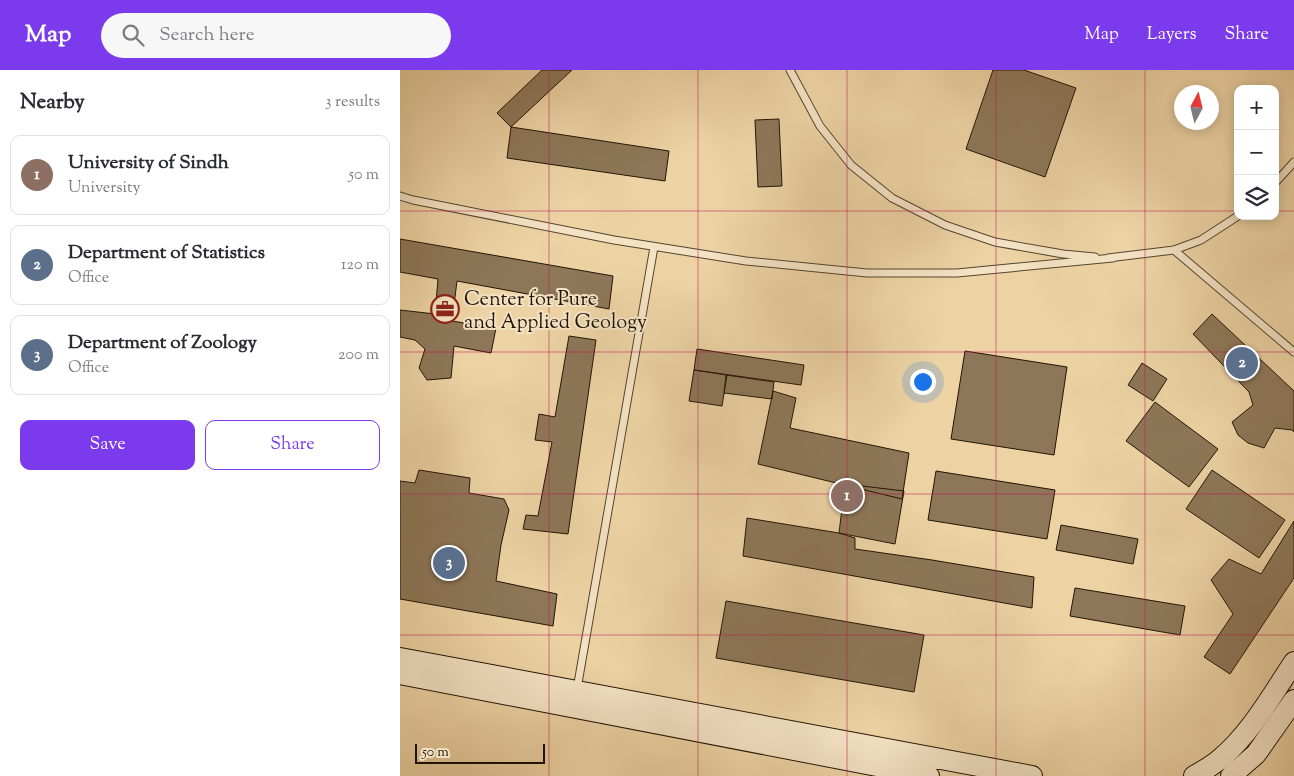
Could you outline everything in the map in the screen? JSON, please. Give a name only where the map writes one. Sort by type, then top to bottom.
[{"type":"street","points":[[1194,776],[1222,758],[1244,734],[1258,717],[1294,662]]},
{"type":"street","points":[[401,665],[576,692],[1032,776]]},
{"type":"street","points":[[401,665],[929,776]]},
{"type":"street","points":[[1231,776],[1256,754],[1294,700]]},
{"type":"lane","points":[[790,70],[820,126],[851,165],[892,198],[945,225],[995,242],[1063,254],[1113,258]]},
{"type":"lane","points":[[1279,179],[1294,162]]},
{"type":"lane","points":[[400,196],[422,202],[654,247],[746,261],[867,273],[957,273],[1113,258],[1174,250],[1202,240],[1234,219]]},
{"type":"lane","points":[[576,692],[654,247]]},
{"type":"lane","points":[[1174,250],[1294,352]]},
{"type":"building","points":[[542,70],[572,70],[511,127],[497,113]]},
{"type":"building","points":[[993,70],[1024,70],[1076,88],[1045,177],[966,149]]},
{"type":"building","points":[[779,119],[782,186],[758,187],[755,120]]},
{"type":"building","points":[[511,127],[669,151],[665,181],[507,158]]},
{"type":"building","name":"Center for Pure and Applied Geology","points":[[400,239],[613,276],[609,309],[457,281],[452,321],[496,328],[491,353],[454,346],[451,378],[427,380],[419,368],[425,349],[415,340],[400,337],[400,310],[435,314],[438,279],[400,272]]},
{"type":"building","points":[[1212,314],[1294,391],[1294,432],[1292,430],[1275,428],[1264,448],[1248,443],[1238,435],[1232,422],[1253,405],[1249,392],[1193,334]]},
{"type":"building","points":[[569,336],[596,340],[568,534],[523,529],[526,515],[538,516],[552,442],[535,440],[539,414],[555,417]]},
{"type":"building","points":[[697,349],[804,365],[801,385],[694,370]]},
{"type":"building","points":[[965,351],[1067,367],[1054,455],[951,439]]},
{"type":"building","points":[[1142,363],[1167,379],[1153,401],[1128,385]]},
{"type":"building","points":[[694,370],[727,375],[722,406],[689,401]]},
{"type":"building","points":[[726,375],[774,382],[772,399],[724,393]]},
{"type":"building","points":[[773,391],[796,398],[790,428],[909,453],[902,499],[758,464]]},
{"type":"building","points":[[1155,402],[1218,449],[1189,487],[1126,441]]},
{"type":"building","points":[[419,470],[470,478],[469,493],[504,499],[509,510],[501,545],[496,581],[557,594],[553,626],[400,599],[400,481],[415,483]]},
{"type":"building","points":[[1212,470],[1285,520],[1259,558],[1186,509]]},
{"type":"building","points":[[936,471],[1055,490],[1047,539],[928,520]]},
{"type":"building","points":[[845,484],[904,491],[895,544],[839,533]]},
{"type":"building","points":[[747,518],[839,533],[855,538],[855,549],[1034,577],[1032,608],[743,556]]},
{"type":"building","points":[[1294,521],[1294,578],[1230,674],[1204,657],[1233,614],[1211,580],[1229,559],[1261,574]]},
{"type":"building","points":[[1061,525],[1138,539],[1133,564],[1056,550]]},
{"type":"building","points":[[1075,588],[1185,606],[1180,635],[1070,616]]},
{"type":"building","points":[[726,601],[924,635],[914,692],[716,658]]},
{"type":"place","name":"Center for Pure and Applied Geology","points":[[445,309]]},
{"type":"place","name":"Department of Statistics","points":[[1242,363]]},
{"type":"place","name":"University of Sindh","points":[[847,496]]},
{"type":"place","name":"Department of Zoology","points":[[449,563]]}]
